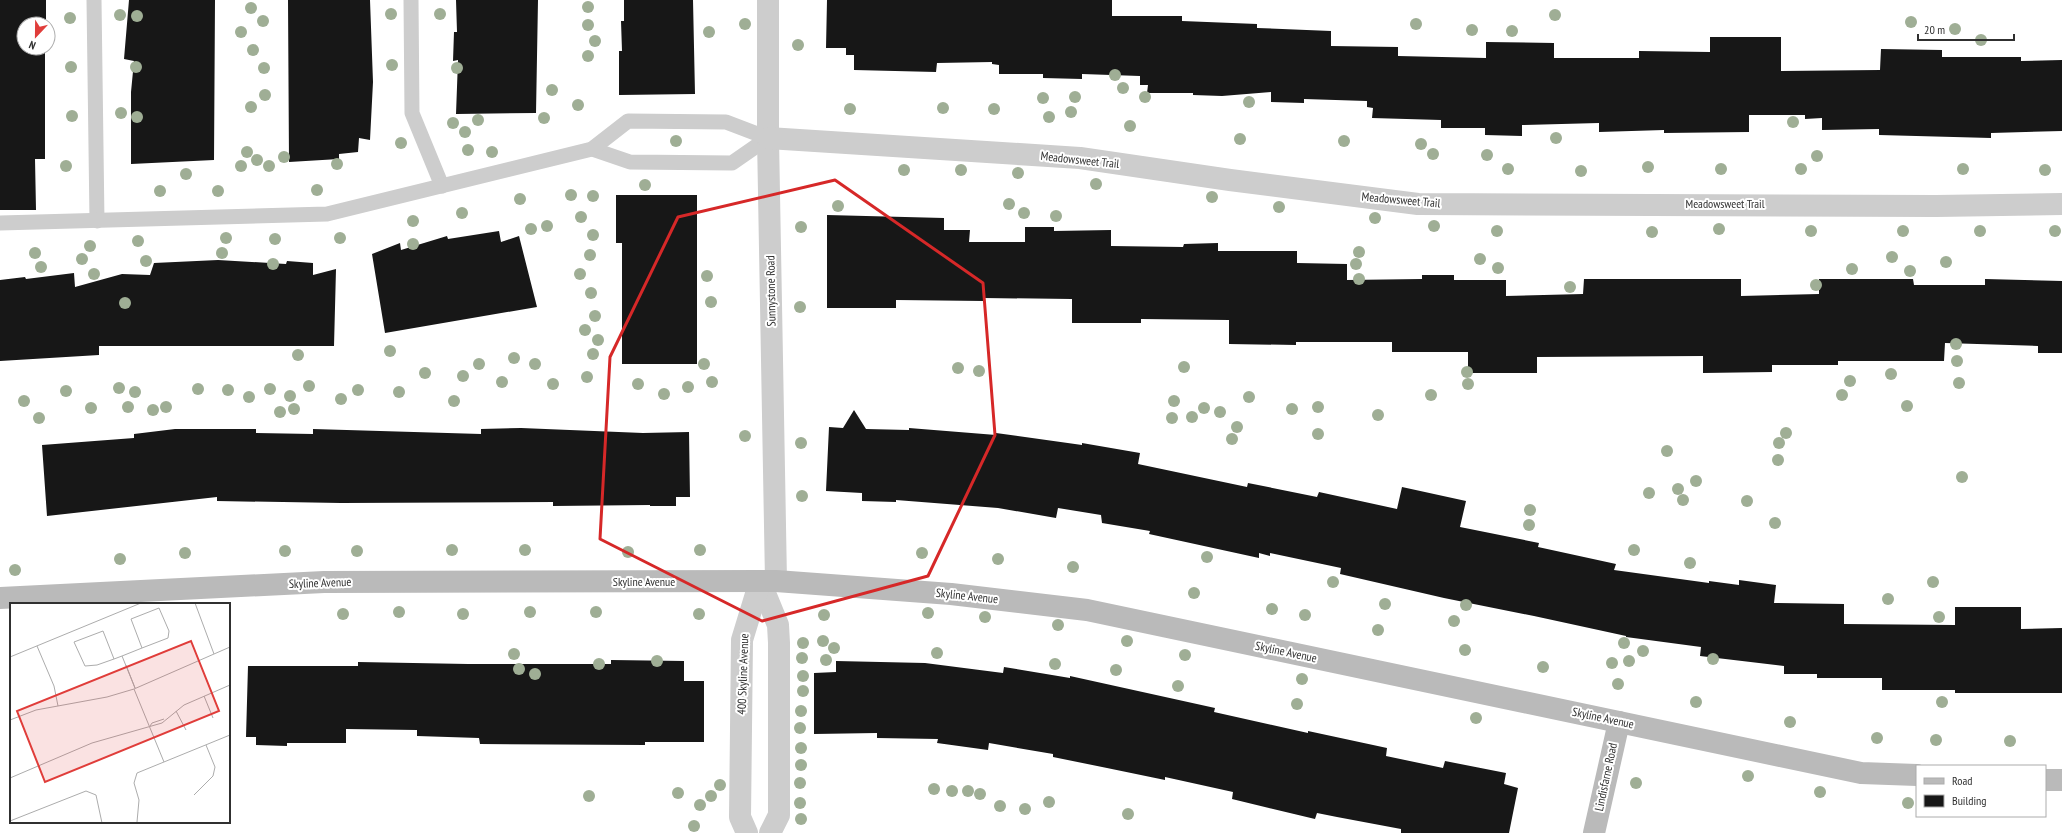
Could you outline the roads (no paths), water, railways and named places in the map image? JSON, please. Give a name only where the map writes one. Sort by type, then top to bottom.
[{"type":"street","name":"Sunnystone Road","points":[[768,0],[768,581]]},
{"type":"street","name":"Meadowsweet Trail","points":[[768,138],[1080,158],[1230,180],[1418,204],[2062,204]]},
{"type":"street","name":"Skyline Avenue","points":[[0,598],[324,582],[768,581],[951,594],[1087,610],[1861,773],[1916,775]]},
{"type":"street","name":"400 Skyline Avenue","points":[[747,833],[740,817],[742,640],[768,581]]},
{"type":"street","points":[[768,581],[778,624],[779,643],[779,815],[770,833]]},
{"type":"street","name":"Lindisfarne Road","points":[[1594,833],[1619,722]]},
{"type":"street","points":[[2046,780],[2062,780]]},
{"type":"lane","points":[[94,0],[97,221]]},
{"type":"lane","points":[[411,0],[412,113],[442,186]]},
{"type":"lane","points":[[0,223],[327,214],[592,149],[628,121],[726,122],[768,138]]},
{"type":"lane","points":[[592,149],[630,162],[732,163],[768,138]]}]
